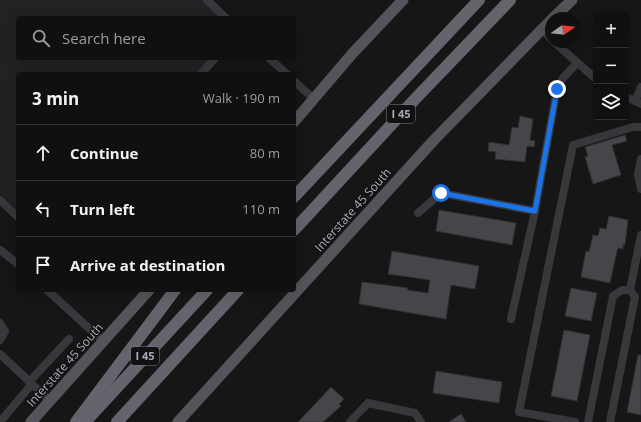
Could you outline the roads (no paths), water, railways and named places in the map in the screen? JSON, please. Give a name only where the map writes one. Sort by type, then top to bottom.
[{"type":"highway","name":"I 45","points":[[296,195],[479,0]]},
{"type":"highway","name":"I 45","points":[[296,228],[417,97],[510,0]]},
{"type":"highway","points":[[76,422],[174,292]]},
{"type":"highway","name":"I 45","points":[[85,422],[205,292]]},
{"type":"highway","name":"I 45","points":[[117,422],[236,292]]},
{"type":"main road","points":[[296,120],[352,54],[403,0]]},
{"type":"main road","name":"Interstate 45 South","points":[[559,12],[572,0]]},
{"type":"main road","name":"Interstate 45 South","points":[[178,422],[434,140],[545,26]]},
{"type":"main road","name":"Interstate 45 South","points":[[31,422],[147,292]]},
{"type":"street","points":[[207,0],[224,16]]},
{"type":"street","points":[[542,29],[545,32]]},
{"type":"street","points":[[561,48],[593,76]]},
{"type":"street","points":[[203,72],[213,60]]},
{"type":"street","points":[[272,60],[285,72]]},
{"type":"street","points":[[511,319],[535,211],[557,89],[563,78],[577,63]]},
{"type":"street","points":[[296,83],[314,99]]},
{"type":"street","points":[[629,98],[638,103],[641,87]]},
{"type":"street","points":[[575,422],[519,412],[573,145],[632,127],[641,127]]},
{"type":"street","points":[[641,159],[638,174],[641,189]]},
{"type":"street","points":[[418,213],[441,193],[535,211]]},
{"type":"street","points":[[0,200],[16,215]]},
{"type":"street","points":[[610,422],[635,297],[630,290],[641,239]]},
{"type":"street","points":[[0,250],[16,262]]},
{"type":"street","points":[[588,422],[614,296],[622,290],[630,290]]},
{"type":"street","points":[[49,292],[104,342]]},
{"type":"street","points":[[0,323],[5,330],[0,340]]},
{"type":"street","points":[[0,422],[69,339]]},
{"type":"street","points":[[0,354],[50,401]]},
{"type":"street","points":[[350,422],[368,403],[415,413],[421,422]]}]
